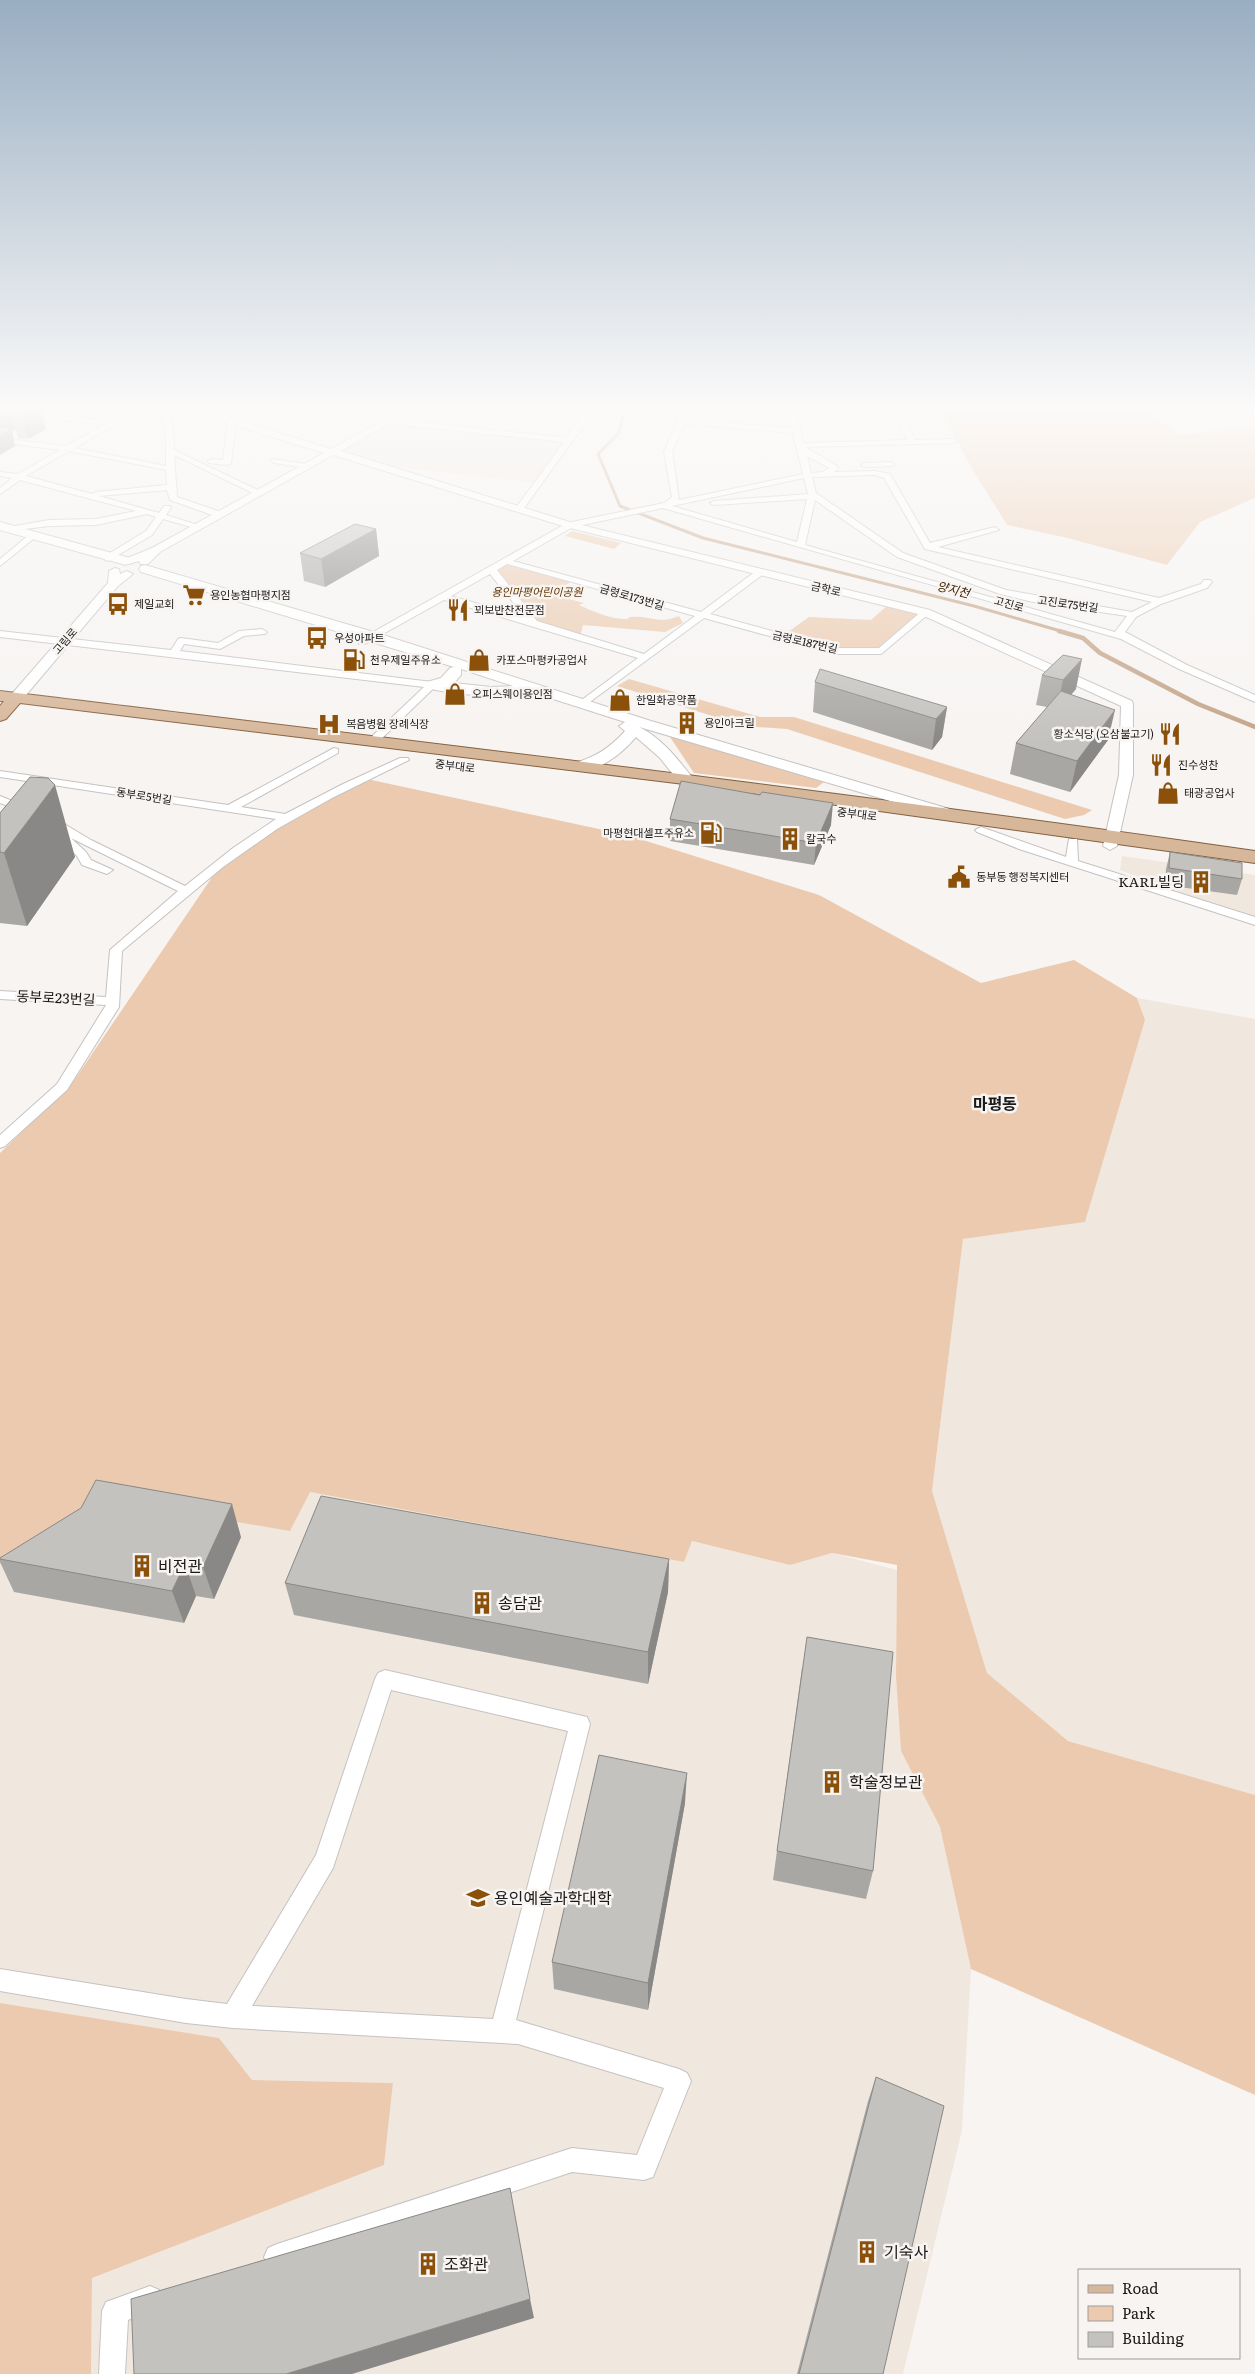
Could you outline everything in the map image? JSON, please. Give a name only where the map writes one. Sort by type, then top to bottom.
[{"type":"main road","points":[[6,527],[367,639],[962,818]]},
{"type":"main road","points":[[367,639],[455,671],[640,732],[657,747],[697,794]]},
{"type":"main road","points":[[432,686],[446,682],[454,676],[455,671]]},
{"type":"main road","points":[[432,686],[491,691],[516,690]]},
{"type":"main road","points":[[4,706],[314,742]]},
{"type":"main road","points":[[580,766],[602,760],[618,749],[628,727]]},
{"type":"main road","name":"중부대로","points":[[314,742],[334,751],[404,760],[1073,841],[1110,841],[1255,857]]},
{"type":"main road","name":"중부대로","points":[[314,742],[372,742],[684,779],[962,818],[1255,866]]},
{"type":"street","points":[[6,527],[49,522],[97,522]]},
{"type":"street","points":[[128,566],[158,522]]},
{"type":"street","points":[[179,522],[195,527]]},
{"type":"street","points":[[128,566],[204,522]]},
{"type":"street","name":"금학로","points":[[560,522],[759,573],[926,612],[1127,704],[1126,775],[1110,841]]},
{"type":"street","points":[[367,639],[570,525],[588,522]]},
{"type":"street","name":"고진로","points":[[714,522],[1124,636],[1183,667],[1255,699]]},
{"type":"street","points":[[800,546],[806,522]]},
{"type":"street","name":"고진로75번길","points":[[851,522],[900,555],[1003,592],[1032,599],[1133,615]]},
{"type":"street","points":[[913,522],[928,547],[1154,599],[1158,602]]},
{"type":"street","points":[[900,555],[995,530]]},
{"type":"street","points":[[0,563],[33,536]]},
{"type":"street","name":"금령로173번길","points":[[505,561],[701,616]]},
{"type":"street","name":"고림로","points":[[4,706],[64,642],[128,566]]},
{"type":"street","points":[[491,569],[534,623]]},
{"type":"street","points":[[582,704],[759,573]]},
{"type":"street","points":[[1124,636],[1120,632],[1133,615],[1158,602],[1204,586],[1206,582]]},
{"type":"street","points":[[441,596],[644,657]]},
{"type":"street","name":"금령로187번길","points":[[701,616],[834,651],[881,651],[926,612]]},
{"type":"street","points":[[174,653],[181,641],[220,646],[242,633],[262,632]]},
{"type":"street","points":[[0,634],[174,653],[432,686]]},
{"type":"street","points":[[372,742],[432,686]]},
{"type":"street","points":[[230,809],[334,751]]},
{"type":"street","points":[[3,1139],[62,1088],[112,1007],[116,950],[215,867],[256,836],[346,786],[404,760]]},
{"type":"street","name":"동부로5번길","points":[[0,774],[289,818]]},
{"type":"street","points":[[0,799],[35,813]]},
{"type":"street","points":[[107,870],[86,862],[82,854],[44,817],[86,842],[187,890]]},
{"type":"street","points":[[981,830],[1023,847],[1255,921]]},
{"type":"street","points":[[1072,862],[1073,841]]},
{"type":"street","name":"동부로23번길","points":[[0,995],[112,1001]]},
{"type":"street","points":[[233,2016],[325,1860],[385,1679],[580,1724],[502,2031]]},
{"type":"street","points":[[0,1980],[186,2011],[233,2016],[518,2032],[678,2081],[644,2168],[572,2160],[255,2264]]},
{"type":"street","points":[[112,2374],[115,2310],[171,2292]]},
{"type":"shaded area","points":[[1122,856],[1255,875],[1255,918],[1120,870]]},
{"type":"shaded area","points":[[1137,998],[1255,1019],[1255,1795],[1068,1741],[987,1673],[932,1491],[963,1239],[1085,1222],[1145,1020]]},
{"type":"shaded area","name":"용인예술과학대학","points":[[310,1492],[684,1562],[691,1541],[790,1565],[832,1553],[897,1570],[896,1677],[901,1751],[940,1827],[971,1969],[962,2130],[903,2374],[91,2374],[92,2278],[384,2165],[393,2083],[252,2080],[219,2038],[0,2003],[0,1564],[41,1533]]},
{"type":"green space","points":[[1005,522],[1200,522],[1167,565],[1068,538],[1007,525]]},
{"type":"green space","points":[[572,531],[621,543],[614,549],[565,536]]},
{"type":"green space","name":"용인마평어린이공원","points":[[505,561],[574,580],[558,590],[569,599],[584,603],[579,605],[601,614],[613,618],[628,619],[630,617],[638,617],[660,620],[679,616],[683,623],[665,632],[583,625],[580,637],[534,623],[491,569]]},
{"type":"green space","points":[[889,604],[926,612],[881,651],[834,651],[781,637],[809,617],[871,620]]},
{"type":"green space","points":[[629,679],[760,717],[794,717],[1092,810],[1084,815],[1065,819],[787,729],[744,726],[617,686]]},
{"type":"green space","points":[[668,734],[824,782],[816,788],[694,773]]},
{"type":"green space","points":[[362,778],[627,835],[819,895],[981,983],[1074,960],[1137,998],[1145,1020],[1085,1222],[963,1239],[932,1491],[987,1673],[1068,1741],[1255,1795],[1255,2095],[971,1969],[940,1827],[901,1751],[896,1677],[897,1565],[832,1553],[790,1565],[692,1541],[684,1562],[310,1492],[290,1531],[120,1502],[41,1533],[0,1564],[0,1153],[73,1082],[223,861]]},
{"type":"green space","points":[[0,2003],[219,2038],[252,2080],[393,2083],[384,2165],[92,2278],[91,2374],[0,2374]]},
{"type":"building","points":[[355,524],[376,529],[321,559],[300,553]]},
{"type":"building","points":[[1063,655],[1082,659],[1063,680],[1042,675]]},
{"type":"building","points":[[820,669],[947,707],[936,719],[815,682]]},
{"type":"building","points":[[1061,691],[1115,710],[1077,761],[1016,743]]},
{"type":"building","points":[[30,777],[48,778],[55,785],[4,853],[0,852],[0,813]]},
{"type":"building","points":[[681,781],[760,795],[762,792],[833,803],[816,843],[670,819]]},
{"type":"building","points":[[1170,852],[1242,863],[1242,879],[1169,868]]},
{"type":"building","points":[[96,1480],[232,1504],[203,1567],[185,1564],[172,1591],[0,1559],[81,1508]]},
{"type":"building","name":"송담관","points":[[321,1496],[669,1559],[648,1652],[285,1583]]},
{"type":"building","name":"학술정보관","points":[[807,1637],[893,1652],[873,1871],[777,1851]]},
{"type":"building","points":[[599,1755],[687,1773],[648,1983],[552,1962]]},
{"type":"building","name":"기숙사","points":[[876,2077],[944,2106],[883,2374],[799,2374]]},
{"type":"building","name":"조화관","points":[[510,2188],[530,2299],[286,2374],[134,2374],[131,2299]]},
{"type":"waterway","name":"양지천","points":[[661,522],[703,538],[974,606],[1064,632]]},
{"type":"waterway","name":"양지천","points":[[1059,631],[1083,638],[1100,653],[1198,704],[1255,727]]},
{"type":"place","name":"용인농협마평지점","points":[[194,595]]},
{"type":"place","name":"제일교회","points":[[118,604]]},
{"type":"place","name":"꾀보반찬전문점","points":[[458,610]]},
{"type":"place","name":"우성아파트","points":[[317,638]]},
{"type":"place","name":"천우제일주유소","points":[[354,660]]},
{"type":"place","name":"카포스마평카공업사","points":[[479,660]]},
{"type":"place","name":"오피스웨이용인점","points":[[455,694]]},
{"type":"place","name":"한일화공약품","points":[[620,700]]},
{"type":"place","name":"용인아크릴","points":[[687,723]]},
{"type":"place","name":"복음병원 장례식장","points":[[329,724]]},
{"type":"place","name":"황소식당 (오삼불고기)","points":[[1170,734]]},
{"type":"place","name":"진수성찬","points":[[1161,765]]},
{"type":"place","name":"태광공업사","points":[[1168,793]]},
{"type":"place","name":"마평현대셀프주유소","points":[[711,833]]},
{"type":"place","name":"칼국수","points":[[790,839]]},
{"type":"place","name":"동부동 행정복지센터","points":[[959,877]]},
{"type":"place","name":"KARL빌딩","points":[[1201,882]]},
{"type":"place","name":"비전관","points":[[142,1566]]},
{"type":"place","name":"송담관","points":[[482,1603]]},
{"type":"place","name":"학술정보관","points":[[832,1782]]},
{"type":"place","name":"용인예술과학대학","points":[[478,1898]]},
{"type":"place","name":"기숙사","points":[[867,2252]]},
{"type":"place","name":"조화관","points":[[428,2264]]},
{"type":"district","name":"마평동","points":[[995,1104]]}]
